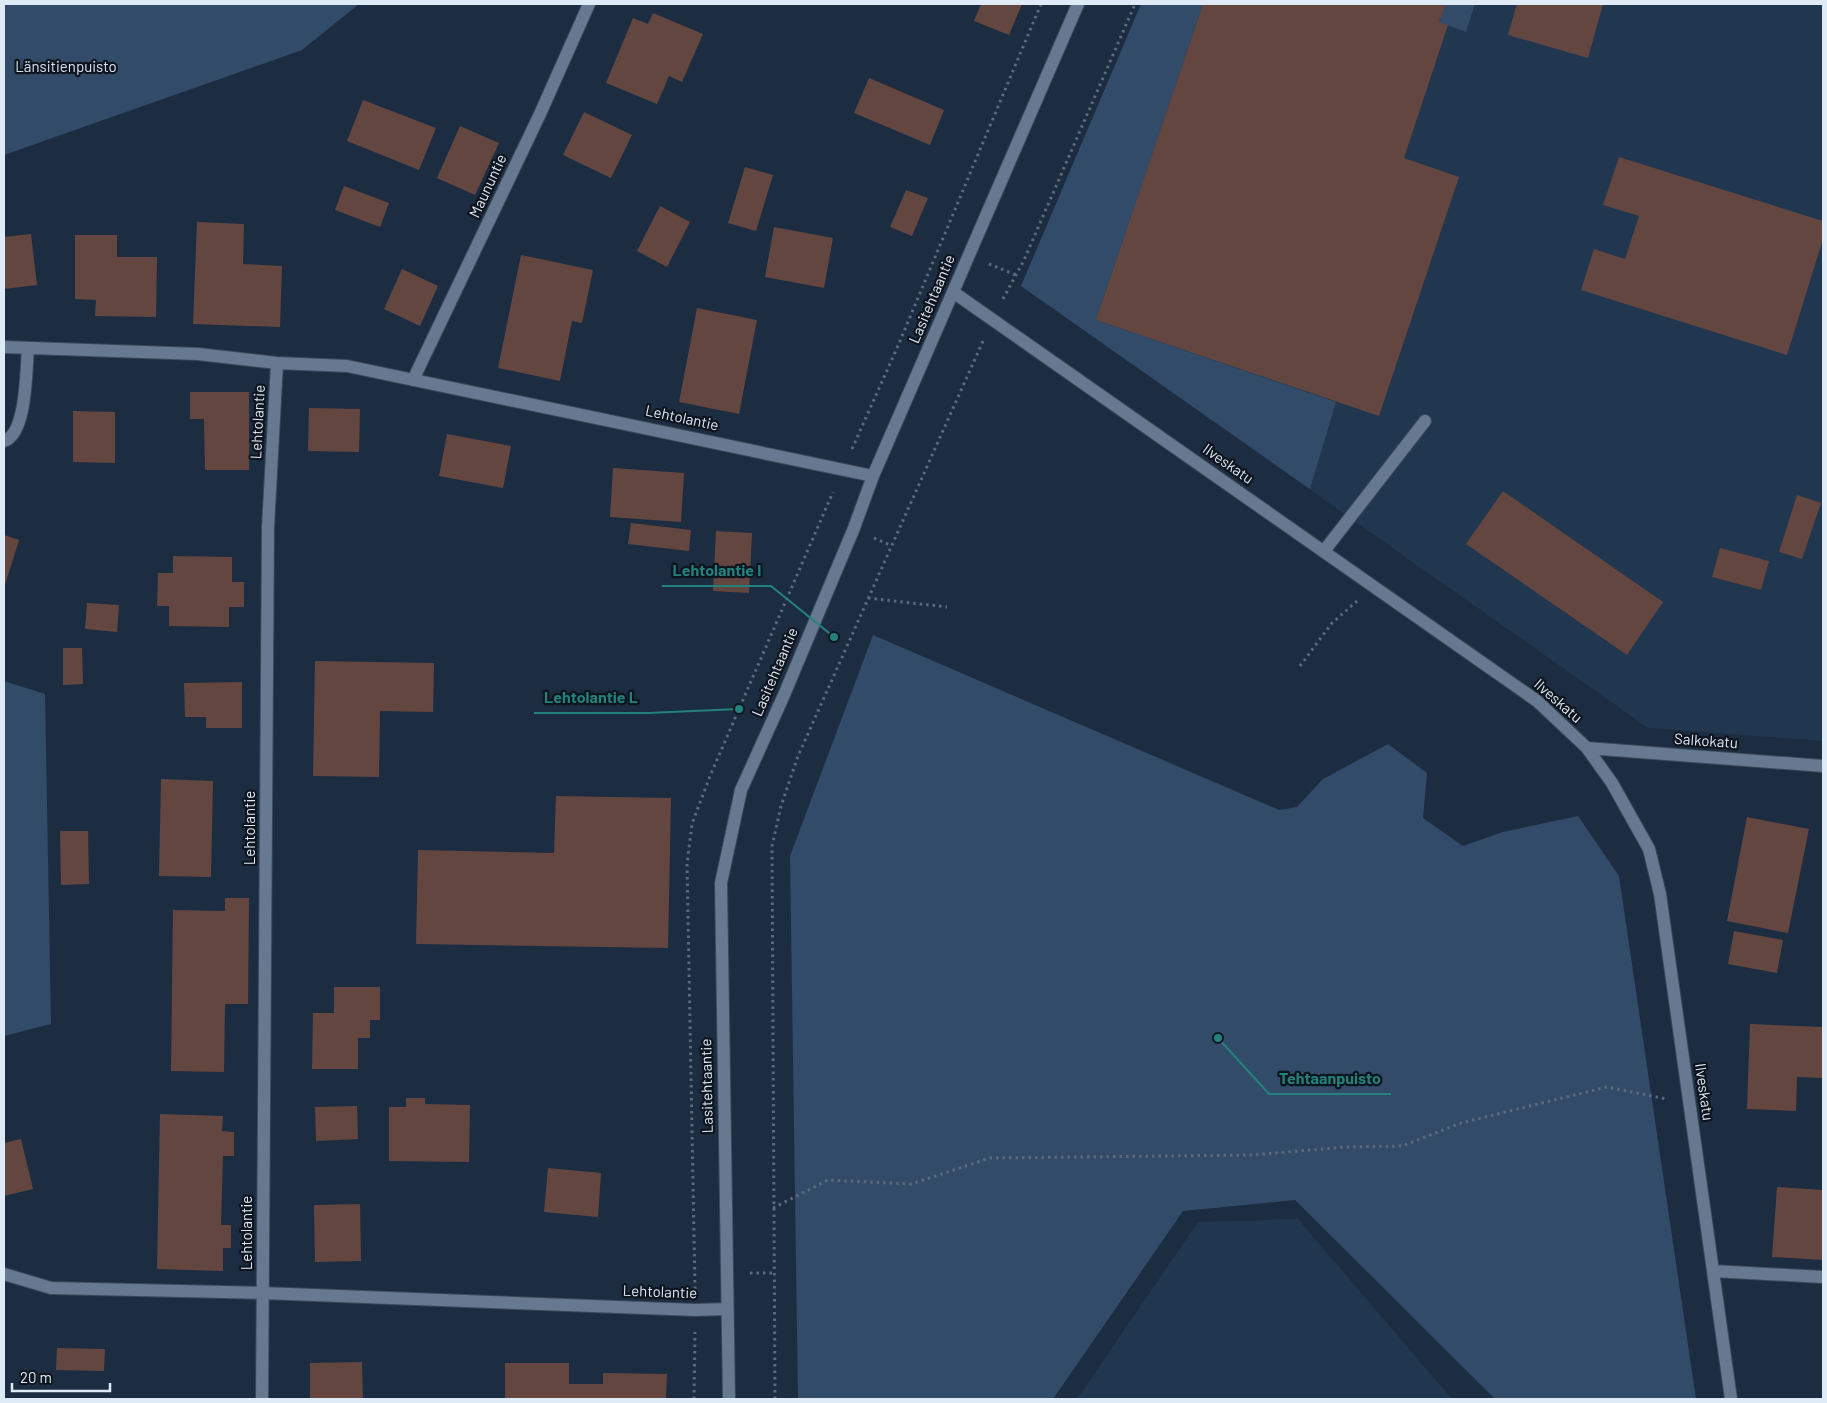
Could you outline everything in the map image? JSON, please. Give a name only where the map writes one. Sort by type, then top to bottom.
[{"type":"street","name":"Maununtie","points":[[413,380],[536,123],[588,4]]},
{"type":"street","name":"Lasitehtaantie","points":[[729,1399],[726,1309],[721,882],[741,790],[788,687],[854,528],[872,476],[1078,4]]},
{"type":"street","name":"Ilveskatu","points":[[953,292],[1537,701],[1587,748],[1630,812],[1649,849],[1660,894],[1731,1399]]},
{"type":"street","name":"Lehtolantie","points":[[4,347],[198,354],[277,363],[347,366],[872,476]]},
{"type":"street","points":[[4,441],[8,440],[21,421],[28,348]]},
{"type":"street","name":"Lehtolantie","points":[[262,1399],[268,527],[277,363]]},
{"type":"street","points":[[1324,551],[1425,421]]},
{"type":"street","name":"Salkokatu","points":[[1587,748],[1823,766]]},
{"type":"street","points":[[1713,1271],[1823,1277]]},
{"type":"street","name":"Lehtolantie","points":[[4,1274],[51,1288],[263,1293],[695,1310],[726,1309]]},
{"type":"path","points":[[775,1399],[772,846],[781,806],[798,756],[993,319],[1024,260],[1135,4]]},
{"type":"path","points":[[1300,666],[1332,623],[1373,585]]},
{"type":"path","points":[[868,598],[947,607]]},
{"type":"path","points":[[773,1208],[828,1180],[911,1184],[990,1158],[1252,1155],[1346,1147],[1402,1146],[1461,1123],[1607,1087],[1690,1104]]},
{"type":"shaded area","points":[[1141,4],[1823,4],[1823,741],[1648,728],[1021,286]]},
{"type":"shaded area","points":[[1298,1219],[1452,1399],[1077,1399],[1198,1222]]},
{"type":"green space","name":"Länsitienpuisto","points":[[4,4],[359,4],[302,50],[4,155]]},
{"type":"green space","points":[[1141,4],[1203,4],[1096,320],[1336,402],[1310,489],[1021,286]]},
{"type":"green space","points":[[1446,4],[1475,4],[1466,32],[1439,22]]},
{"type":"green space","points":[[873,635],[1279,810],[1297,807],[1323,779],[1388,744],[1427,773],[1423,818],[1463,846],[1503,832],[1578,816],[1619,876],[1696,1399],[1495,1399],[1295,1200],[1183,1211],[1053,1399],[798,1399],[790,856]]},
{"type":"green space","points":[[4,681],[45,694],[51,1024],[4,1036]]},
{"type":"building","points":[[981,4],[1022,4],[1009,35],[974,21]]},
{"type":"building","points":[[1203,4],[1446,4],[1439,22],[1448,25],[1404,158],[1459,177],[1379,416],[1096,320]]},
{"type":"building","points":[[1517,4],[1603,4],[1588,58],[1508,35]]},
{"type":"building","points":[[653,13],[703,34],[682,82],[669,76],[657,104],[606,83],[633,18],[648,24]]},
{"type":"building","points":[[869,78],[944,110],[930,145],[854,113]]},
{"type":"building","points":[[363,100],[436,128],[419,170],[347,141]]},
{"type":"building","points":[[584,112],[632,135],[611,178],[563,155]]},
{"type":"building","points":[[460,126],[499,143],[475,195],[437,178]]},
{"type":"building","points":[[1619,157],[1823,221],[1823,239],[1787,355],[1581,290],[1594,249],[1625,259],[1639,216],[1603,205]]},
{"type":"building","points":[[745,167],[773,175],[756,231],[728,223]]},
{"type":"building","points":[[344,186],[389,203],[380,227],[335,210]]},
{"type":"building","points":[[906,190],[928,198],[912,236],[890,227]]},
{"type":"building","points":[[660,206],[690,222],[667,267],[637,251]]},
{"type":"building","points":[[197,222],[244,224],[243,264],[282,266],[280,327],[193,324]]},
{"type":"building","points":[[774,227],[833,238],[824,288],[765,277]]},
{"type":"building","points":[[31,234],[37,285],[4,289],[4,237]]},
{"type":"building","points":[[75,235],[117,235],[117,257],[157,257],[156,317],[95,316],[96,300],[75,299]]},
{"type":"building","points":[[521,255],[593,270],[582,323],[572,321],[560,381],[498,368]]},
{"type":"building","points":[[402,269],[438,286],[420,326],[384,309]]},
{"type":"building","points":[[697,308],[757,320],[739,414],[679,402]]},
{"type":"building","points":[[190,392],[249,392],[249,470],[205,470],[204,419],[190,419]]},
{"type":"building","points":[[309,408],[360,409],[359,452],[308,451]]},
{"type":"building","points":[[73,411],[115,412],[115,463],[73,462]]},
{"type":"building","points":[[447,434],[511,446],[503,488],[439,476]]},
{"type":"building","points":[[613,468],[684,473],[681,522],[610,517]]},
{"type":"building","points":[[1503,491],[1663,602],[1627,655],[1466,544]]},
{"type":"building","points":[[1797,495],[1821,503],[1802,559],[1779,552]]},
{"type":"building","points":[[631,523],[691,530],[689,551],[628,544]]},
{"type":"building","points":[[716,531],[752,533],[749,593],[713,591]]},
{"type":"building","points":[[4,535],[19,540],[4,588]]},
{"type":"building","points":[[1720,548],[1769,561],[1761,590],[1712,577]]},
{"type":"building","points":[[173,556],[232,557],[232,582],[244,582],[244,607],[229,607],[229,627],[169,626],[169,606],[157,606],[158,573],[173,573]]},
{"type":"building","points":[[87,603],[119,605],[117,632],[85,629]]},
{"type":"building","points":[[63,648],[82,648],[83,684],[63,685]]},
{"type":"building","points":[[315,661],[434,663],[433,712],[380,711],[379,777],[313,776]]},
{"type":"building","points":[[242,682],[242,728],[206,728],[206,717],[185,717],[184,683]]},
{"type":"building","points":[[161,779],[213,781],[211,877],[159,876]]},
{"type":"building","points":[[556,796],[671,798],[668,948],[416,944],[418,850],[554,853]]},
{"type":"building","points":[[1747,817],[1809,829],[1788,933],[1727,921]]},
{"type":"building","points":[[60,831],[88,831],[89,884],[61,885]]},
{"type":"building","points":[[225,898],[249,898],[248,1004],[225,1004],[224,1072],[171,1071],[173,910],[225,911]]},
{"type":"building","points":[[1734,931],[1783,940],[1777,973],[1728,964]]},
{"type":"building","points":[[334,987],[380,987],[380,1020],[370,1020],[370,1038],[358,1038],[358,1069],[312,1069],[313,1013],[334,1013]]},
{"type":"building","points":[[1750,1024],[1823,1027],[1823,1078],[1797,1077],[1796,1111],[1747,1109]]},
{"type":"building","points":[[406,1098],[425,1098],[425,1104],[470,1105],[469,1162],[389,1161],[389,1107],[406,1107]]},
{"type":"building","points":[[357,1106],[358,1139],[316,1141],[315,1107]]},
{"type":"building","points":[[160,1114],[223,1116],[222,1131],[234,1132],[234,1156],[223,1156],[221,1225],[231,1225],[231,1248],[223,1248],[223,1271],[157,1269]]},
{"type":"building","points":[[21,1139],[33,1189],[4,1196],[4,1143]]},
{"type":"building","points":[[548,1168],[601,1173],[598,1217],[544,1212]]},
{"type":"building","points":[[1777,1187],[1823,1190],[1823,1260],[1772,1257]]},
{"type":"building","points":[[360,1204],[361,1261],[315,1262],[314,1205]]},
{"type":"building","points":[[57,1348],[105,1349],[104,1371],[56,1370]]},
{"type":"building","points":[[362,1362],[363,1399],[310,1399],[310,1363]]},
{"type":"building","points":[[505,1363],[569,1363],[569,1384],[603,1384],[603,1373],[667,1374],[666,1399],[505,1399]]},
{"type":"place","name":"Lehtolantie I","points":[[834,637]]},
{"type":"place","name":"Lehtolantie L","points":[[739,709]]},
{"type":"place","name":"Tehtaanpuisto","points":[[1218,1038]]}]
